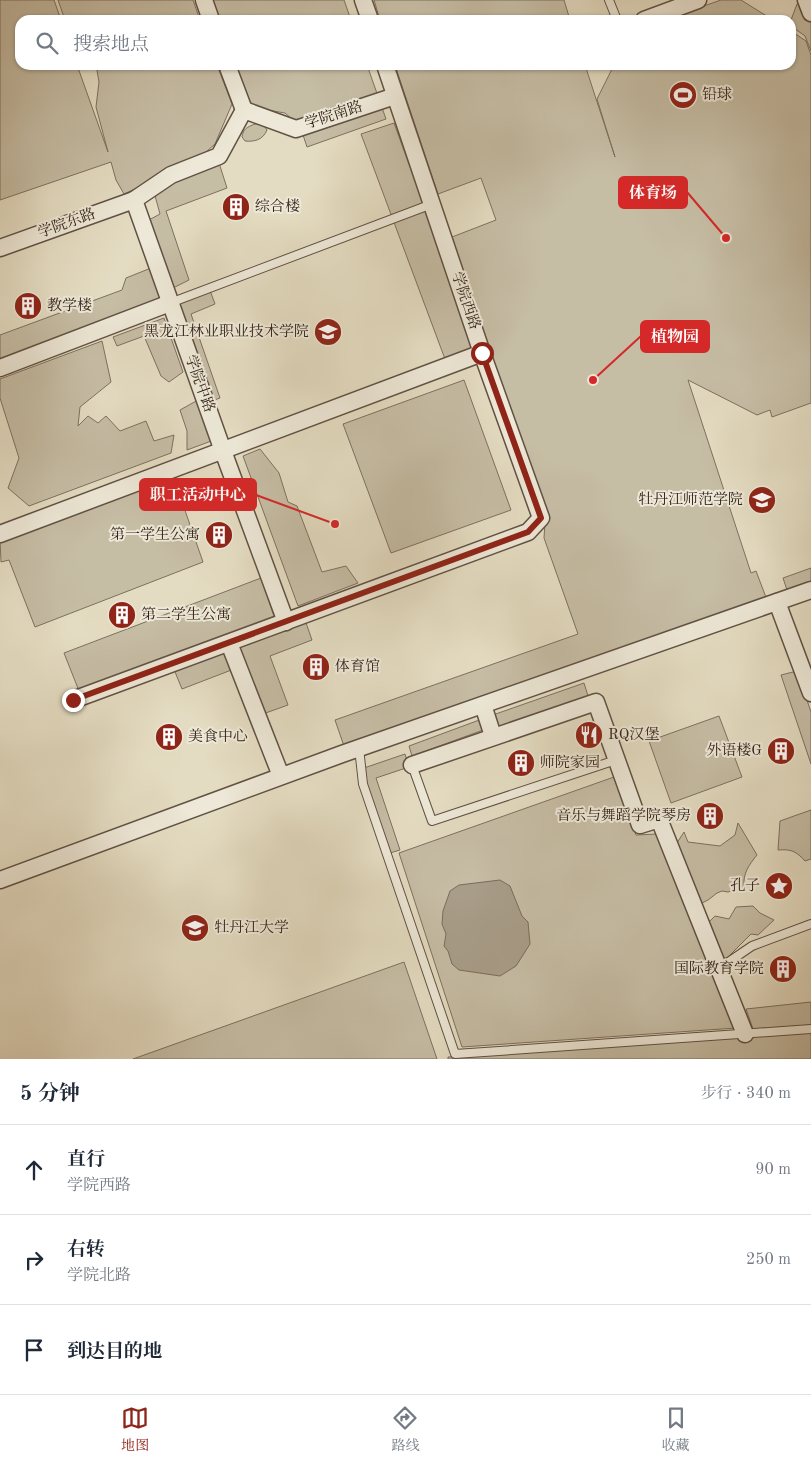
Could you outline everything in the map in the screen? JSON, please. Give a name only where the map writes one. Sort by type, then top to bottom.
[{"type":"street","points":[[204,0],[209,15]]},
{"type":"street","points":[[363,0],[368,15]]},
{"type":"street","points":[[658,15],[698,0]]},
{"type":"street","points":[[806,0],[811,13]]},
{"type":"street","points":[[134,200],[171,175],[219,156],[244,110],[229,70]]},
{"type":"street","name":"学院西路","points":[[286,622],[528,532],[541,518],[482,353],[387,70]]},
{"type":"street","name":"学院南路","points":[[244,110],[296,129],[396,96]]},
{"type":"street","name":"学院东路","points":[[0,248],[134,200]]},
{"type":"street","name":"学院中路","points":[[134,200],[286,622]]},
{"type":"street","points":[[0,368],[170,303]]},
{"type":"street","points":[[0,534],[482,353]]},
{"type":"street","points":[[0,880],[359,748],[811,590]]},
{"type":"street","points":[[777,602],[811,693]]},
{"type":"street","points":[[73,700],[286,622]]},
{"type":"street","points":[[229,643],[281,776]]},
{"type":"street","points":[[412,765],[596,702],[640,825],[659,819],[745,1034]]},
{"type":"street","points":[[482,705],[493,736]]},
{"type":"lane","points":[[609,0],[615,15]]},
{"type":"lane","points":[[170,303],[432,204]]},
{"type":"lane","points":[[359,748],[363,784],[455,1054],[811,1029]]},
{"type":"lane","points":[[412,765],[432,821],[616,760]]},
{"type":"lane","points":[[716,960],[721,964],[727,963],[752,946],[811,924]]},
{"type":"shaded area","points":[[0,0],[54,0],[59,15],[15,15],[15,70],[79,70],[108,152],[96,107],[99,82],[97,70],[219,70],[232,104],[215,144],[198,159],[124,194],[116,180],[111,162],[0,200]]},
{"type":"shaded area","points":[[58,0],[193,0],[198,15],[63,15]]},
{"type":"shaded area","points":[[212,0],[344,0],[349,15],[217,15]]},
{"type":"shaded area","points":[[374,0],[564,0],[568,15],[378,15]]},
{"type":"shaded area","points":[[721,0],[741,0],[765,15],[678,15]]},
{"type":"shaded area","points":[[811,0],[811,51],[805,36],[796,30],[796,15],[793,15],[797,4]]},
{"type":"shaded area","points":[[796,34],[806,41],[811,55],[811,403],[772,417],[770,410],[757,415],[688,380],[751,573],[756,571],[767,600],[345,749],[335,720],[578,634],[544,538],[545,523],[452,237],[496,220],[481,178],[438,194],[397,70],[587,70],[615,157],[597,99],[612,70],[796,70]]},
{"type":"shaded area","points":[[237,70],[369,70],[386,119],[307,147],[300,126],[285,113],[250,107]]},
{"type":"shaded area","points":[[394,123],[476,348],[445,359],[361,134]]},
{"type":"shaded area","points":[[255,124],[263,124],[267,130],[258,140],[245,141],[242,137],[244,130]]},
{"type":"shaded area","points":[[219,163],[227,188],[166,211],[189,280],[171,289],[147,221],[160,214],[154,192],[174,179]]},
{"type":"shaded area","points":[[151,268],[163,301],[0,359],[0,335],[122,290],[126,278]]},
{"type":"shaded area","points":[[208,285],[215,304],[191,314],[220,398],[209,402],[173,298]]},
{"type":"shaded area","points":[[164,318],[183,372],[169,382],[161,376],[144,336],[117,346],[113,337]]},
{"type":"shaded area","points":[[102,341],[111,382],[80,407],[78,426],[88,416],[98,423],[106,416],[120,431],[146,421],[154,441],[174,435],[171,453],[29,506],[8,488],[19,458],[0,398],[0,379]]},
{"type":"shaded area","points":[[464,380],[511,510],[391,553],[343,424]]},
{"type":"shaded area","points":[[198,400],[214,440],[187,450],[187,431],[180,410]]},
{"type":"shaded area","points":[[260,449],[279,473],[288,502],[297,506],[322,572],[346,566],[358,583],[298,606],[243,456]]},
{"type":"shaded area","points":[[173,476],[203,562],[35,627],[9,560],[1,562],[0,539]]},
{"type":"shaded area","points":[[811,568],[811,585],[788,593],[783,578]]},
{"type":"shaded area","points":[[261,578],[275,619],[79,691],[64,653]]},
{"type":"shaded area","points":[[305,620],[312,640],[270,656],[288,705],[260,715],[234,647]]},
{"type":"shaded area","points":[[226,647],[234,669],[182,689],[173,667]]},
{"type":"shaded area","points":[[797,671],[811,712],[811,764],[781,675]]},
{"type":"shaded area","points":[[584,683],[588,696],[494,728],[490,716]]},
{"type":"shaded area","points":[[719,716],[742,777],[671,803],[649,741]]},
{"type":"shaded area","points":[[482,719],[486,729],[412,756],[409,746]]},
{"type":"shaded area","points":[[405,754],[409,767],[376,778],[400,850],[390,853],[366,783],[364,768]]},
{"type":"shaded area","points":[[614,777],[636,835],[657,834],[736,1028],[462,1047],[399,853]]},
{"type":"shaded area","points":[[811,810],[811,859],[805,861],[793,851],[778,850],[780,821]]},
{"type":"shaded area","points":[[738,823],[757,855],[747,869],[744,877],[744,886],[728,892],[722,891],[717,893],[700,904],[675,846],[684,832],[688,842],[720,846],[735,835]]},
{"type":"shaded area","points":[[500,880],[510,886],[522,916],[528,922],[530,944],[516,966],[500,976],[459,970],[452,964],[448,951],[444,946],[446,934],[442,924],[443,911],[450,891],[459,885]]},
{"type":"shaded area","points":[[753,906],[760,913],[774,920],[758,935],[751,934],[727,958],[724,958],[709,922],[715,916],[729,919],[736,907]]},
{"type":"shaded area","points":[[404,962],[437,1059],[133,1059]]},
{"type":"shaded area","points":[[811,1002],[811,1025],[753,1029],[746,1009]]},
{"type":"shaded area","points":[[811,1033],[811,1059],[448,1059],[448,1057]]},
{"type":"place","name":"铅球","points":[[683,95]]},
{"type":"place","name":"综合楼","points":[[236,207]]},
{"type":"place","name":"体育场","points":[[726,238]]},
{"type":"place","name":"教学楼","points":[[28,306]]},
{"type":"place","name":"黑龙江林业职业技术学院","points":[[328,332]]},
{"type":"place","name":"植物园","points":[[593,380]]},
{"type":"place","name":"牡丹江师范学院","points":[[762,500]]},
{"type":"place","name":"职工活动中心","points":[[335,524]]},
{"type":"place","name":"第一学生公寓","points":[[219,535]]},
{"type":"place","name":"第二学生公寓","points":[[122,615]]},
{"type":"place","name":"体育馆","points":[[316,667]]},
{"type":"place","name":"RQ汉堡","points":[[589,735]]},
{"type":"place","name":"美食中心","points":[[169,737]]},
{"type":"place","name":"外语楼G","points":[[781,751]]},
{"type":"place","name":"师院家园","points":[[521,763]]},
{"type":"place","name":"音乐与舞蹈学院琴房","points":[[710,816]]},
{"type":"place","name":"孔子","points":[[779,886]]},
{"type":"place","name":"牡丹江大学","points":[[195,928]]},
{"type":"place","name":"国际教育学院","points":[[783,969]]},
{"type":"route","points":[[73,700],[528,532],[541,518],[482,353]]}]
